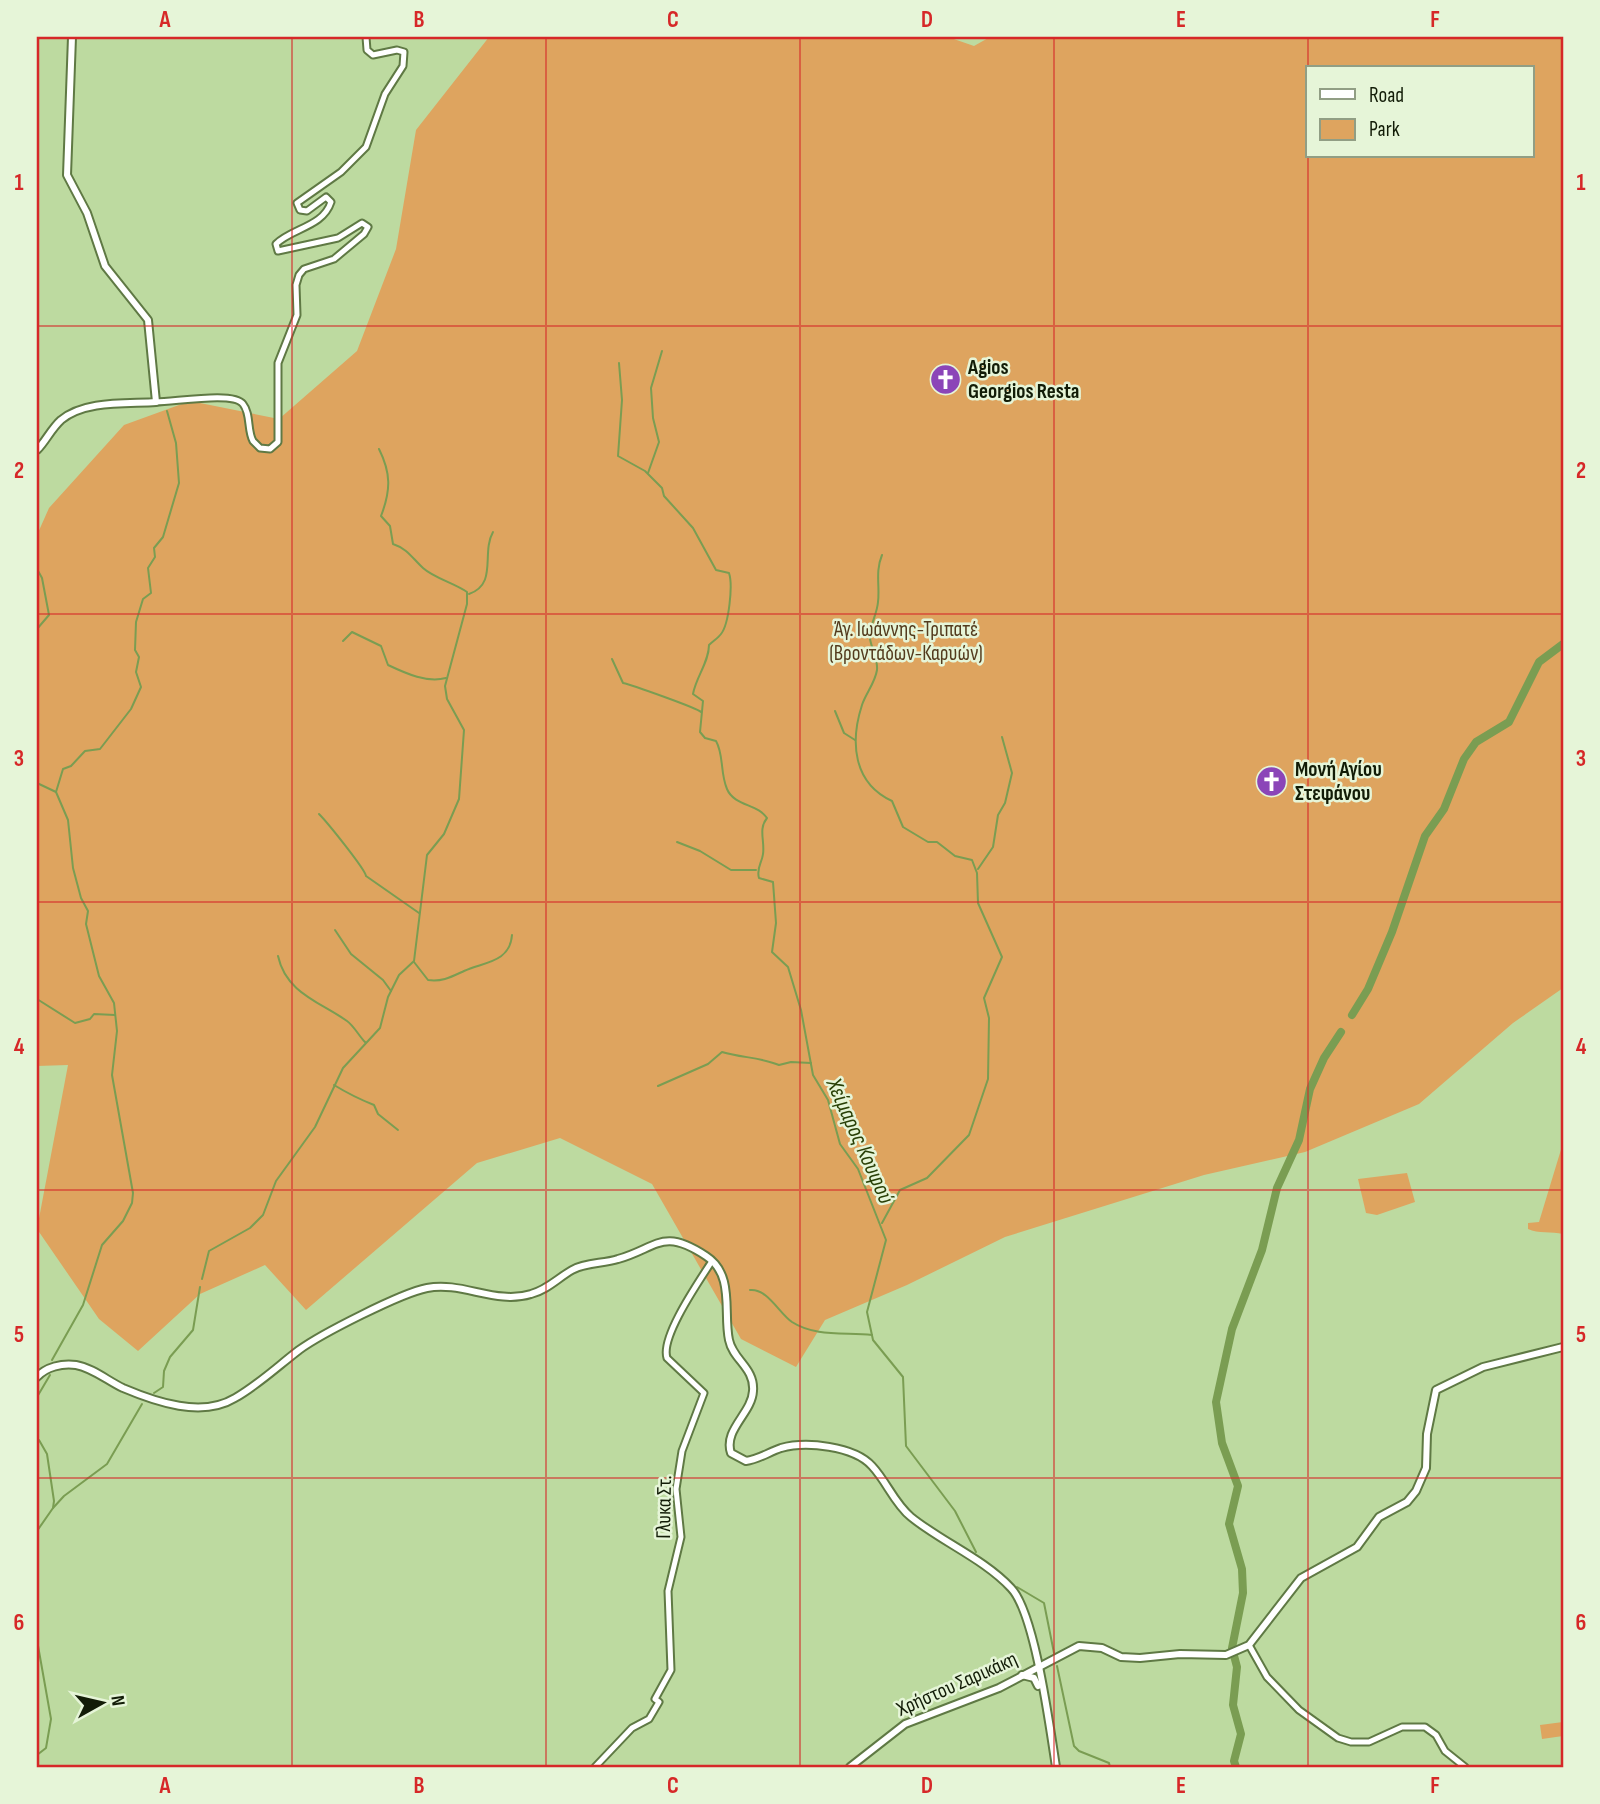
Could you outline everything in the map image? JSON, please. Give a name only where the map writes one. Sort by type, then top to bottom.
[{"type":"main road","points":[[37,450],[58,422],[73,413],[98,406],[156,402],[148,320],[105,266],[87,213],[67,175],[72,37]]},
{"type":"main road","points":[[37,1377],[49,1368],[76,1365],[142,1394],[187,1406],[212,1407],[237,1398],[303,1347],[416,1290],[443,1286],[498,1296],[525,1296],[542,1290],[577,1267],[619,1259],[659,1242],[688,1247],[712,1261],[724,1284],[729,1339],[753,1381],[751,1403],[731,1438],[730,1450],[733,1456],[746,1461],[781,1448],[805,1446],[859,1456],[872,1465],[909,1515],[1011,1588],[1024,1608],[1038,1686]]},
{"type":"main road","points":[[1249,1646],[1301,1578],[1357,1547],[1379,1517],[1412,1496],[1426,1468],[1427,1434],[1436,1390],[1483,1367],[1563,1347]]},
{"type":"main road","points":[[1026,1621],[1037,1655],[1052,1659]]},
{"type":"main road","points":[[1033,1645],[1035,1668],[1046,1706],[1056,1767]]},
{"type":"main road","name":"Χρήστου Σαρικάκη","points":[[849,1767],[905,1724],[999,1688],[1079,1646],[1102,1648],[1126,1658],[1233,1653],[1249,1646]]},
{"type":"main road","points":[[1022,1675],[1034,1678],[1046,1706]]},
{"type":"street","points":[[156,402],[185,402],[219,396],[236,398],[246,408],[253,441],[265,450],[276,445],[279,434],[278,363],[298,315],[296,285],[299,275],[304,269],[334,259],[364,234],[367,225],[359,224],[330,240],[301,243],[278,251],[276,244],[317,220],[329,209],[331,202],[327,197],[307,211],[300,210],[297,203],[341,172],[366,147],[385,94],[404,61],[404,52],[401,50],[377,56],[369,53],[366,37]]},
{"type":"street","name":"Γλυκα Στ.","points":[[596,1767],[632,1728],[649,1720],[671,1670],[668,1591],[681,1538],[676,1489],[682,1451],[705,1393],[670,1362],[665,1350],[679,1316],[712,1261]]},
{"type":"street","points":[[1249,1646],[1267,1677],[1295,1707],[1338,1738],[1351,1742],[1373,1741],[1399,1727],[1419,1725],[1436,1735],[1445,1751],[1465,1767]]},
{"type":"green space","name":"Άγ. Ιωάννης-Τριπατέ (Βροντάδων-Καρυών)","points":[[489,37],[948,37],[974,46],[990,37],[1563,37],[1563,988],[1513,1023],[1419,1104],[1305,1152],[1204,1175],[1005,1237],[907,1285],[825,1320],[796,1367],[741,1339],[652,1184],[560,1138],[477,1163],[306,1310],[265,1265],[200,1294],[138,1351],[99,1319],[37,1229],[68,1065],[37,1066],[37,535],[49,508],[124,425],[190,401],[279,419],[357,351],[396,249],[416,130]]},
{"type":"green space","points":[[1563,1143],[1563,1234],[1532,1231],[1528,1229],[1528,1223],[1539,1222]]},
{"type":"green space","points":[[1407,1173],[1415,1202],[1377,1215],[1366,1213],[1358,1179]]},
{"type":"green space","points":[[1563,1722],[1563,1736],[1542,1739],[1540,1725]]},
{"type":"waterway","points":[[648,473],[659,442],[653,418],[651,388],[662,351]]},
{"type":"waterway","name":"Χείμαρος Κουφού","points":[[619,363],[622,400],[618,456],[645,471],[662,488],[664,496],[693,528],[716,570],[729,573],[730,595],[724,629],[709,645],[693,694],[703,701],[700,732],[705,738],[716,741],[730,795],[763,813],[767,818],[762,831],[763,854],[758,874],[759,878],[773,882],[776,923],[772,952],[788,967],[801,1010],[813,1075],[828,1100],[840,1144],[858,1169],[886,1240],[867,1312],[873,1340],[903,1377],[906,1446],[955,1511],[976,1552]]},
{"type":"waterway","points":[[56,792],[63,769],[71,766],[85,751],[100,749],[131,709],[141,687],[136,672],[139,657],[135,650],[136,622],[143,599],[151,593],[148,568],[155,557],[154,548],[163,537],[179,483],[176,443],[167,411]]},
{"type":"waterway","points":[[202,1279],[209,1251],[250,1228],[263,1215],[276,1181],[315,1127],[343,1068],[380,1028],[388,997],[399,975],[414,961],[427,855],[444,834],[459,799],[464,730],[447,699],[445,686],[467,604],[467,592],[428,572],[406,551],[393,544],[390,526],[381,516],[387,498],[388,482],[386,466],[379,449]]},
{"type":"waterway","points":[[469,594],[478,589],[486,576],[488,549],[493,532]]},
{"type":"waterway","points":[[882,555],[877,607],[870,634],[877,670],[858,719],[858,760],[869,784],[892,801],[903,827],[928,842],[937,842],[955,856],[972,860],[977,873],[978,903],[1002,957],[984,998],[989,1018],[988,1079],[969,1135],[927,1178],[900,1190],[882,1223]]},
{"type":"waterway","points":[[37,569],[42,578],[49,615],[37,629]]},
{"type":"waterway","points":[[343,641],[352,632],[381,646],[388,665],[424,678],[446,678]]},
{"type":"waterway","points":[[1352,1015],[1368,989],[1392,932],[1425,836],[1444,809],[1464,759],[1476,742],[1509,722],[1539,662],[1563,644]]},
{"type":"waterway","points":[[612,659],[623,683],[701,712]]},
{"type":"waterway","points":[[835,711],[844,733],[855,740]]},
{"type":"waterway","points":[[978,869],[993,847],[998,815],[1005,803],[1012,773],[1002,737]]},
{"type":"waterway","points":[[37,783],[56,792],[68,820],[73,868],[81,898],[88,911],[86,924],[99,976],[114,1003],[117,1031],[112,1075],[133,1193],[132,1203],[123,1221],[102,1245],[83,1305],[52,1360]]},
{"type":"waterway","points":[[319,814],[353,855],[366,876],[419,913]]},
{"type":"waterway","points":[[677,842],[700,851],[731,870],[756,870]]},
{"type":"waterway","points":[[335,930],[351,954],[383,980],[391,991]]},
{"type":"waterway","points":[[414,962],[428,980],[446,979],[501,956],[510,944],[512,935]]},
{"type":"waterway","points":[[278,956],[282,969],[296,988],[347,1021],[365,1042]]},
{"type":"waterway","points":[[37,999],[75,1023],[90,1019],[94,1014],[115,1015]]},
{"type":"waterway","points":[[1236,1767],[1234,1761],[1241,1734],[1233,1705],[1237,1667],[1232,1648],[1243,1593],[1242,1569],[1229,1524],[1238,1486],[1222,1443],[1216,1402],[1232,1329],[1262,1250],[1277,1188],[1299,1140],[1310,1089],[1324,1058],[1341,1032]]},
{"type":"waterway","points":[[658,1086],[708,1064],[722,1052],[779,1065],[791,1062],[811,1063]]},
{"type":"waterway","points":[[334,1085],[374,1105],[378,1114],[398,1130]]},
{"type":"waterway","points":[[154,1393],[163,1387],[164,1371],[170,1357],[193,1330],[200,1287]]},
{"type":"waterway","points":[[750,1290],[762,1293],[787,1318],[801,1327],[820,1332],[872,1335]]},
{"type":"waterway","points":[[37,1397],[50,1375]]},
{"type":"waterway","points":[[53,1508],[64,1496],[107,1464],[142,1404]]},
{"type":"waterway","points":[[37,1531],[53,1508],[54,1501],[47,1454],[39,1440]]},
{"type":"waterway","name":"Χείμαρος Κουφού","points":[[1017,1587],[1044,1603],[1054,1653]]},
{"type":"waterway","points":[[37,1640],[51,1719],[46,1748],[37,1755]]},
{"type":"waterway","name":"Χείμαρος Κουφού","points":[[1057,1666],[1074,1746],[1079,1751],[1109,1763],[1110,1767]]},
{"type":"place","name":"Agios Georgios Resta","points":[[945,379]]},
{"type":"place","name":"Μονή Αγίου Στεφάνου","points":[[1272,781]]}]
